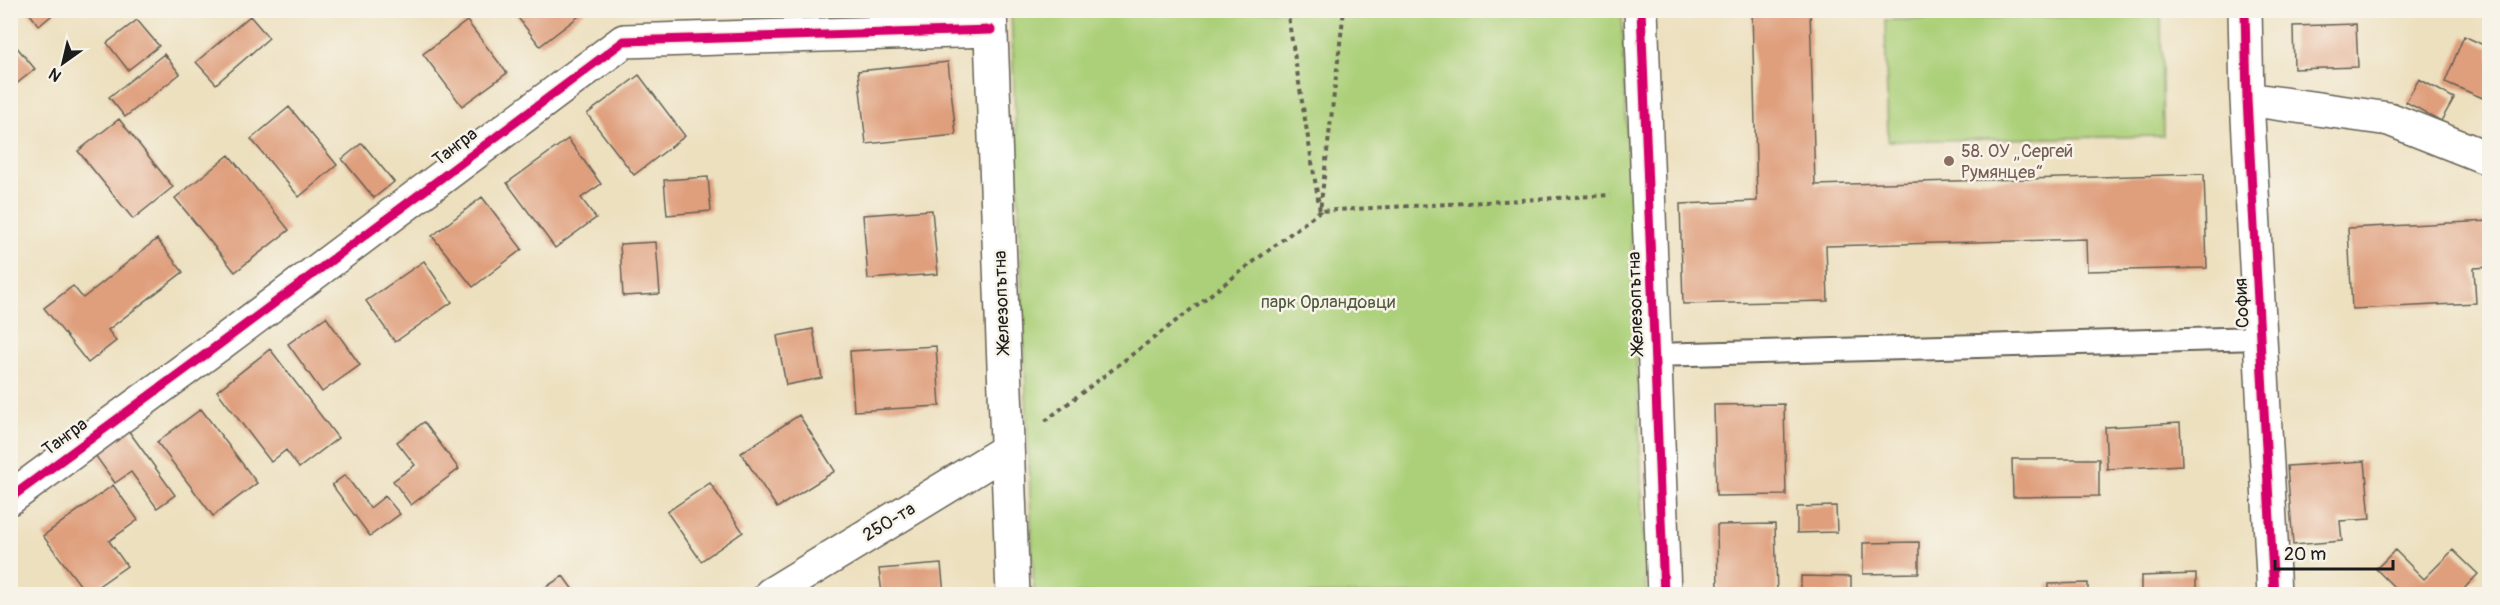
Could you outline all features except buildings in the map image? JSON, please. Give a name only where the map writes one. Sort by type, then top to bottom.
[{"type":"street","name":"Железопътна","points":[[1641,10],[1664,594]]},
{"type":"street","name":"София","points":[[2245,10],[2247,99],[2274,594]]},
{"type":"street","name":"Железопътна","points":[[990,20],[1013,594]]},
{"type":"street","name":"Тангра","points":[[10,498],[221,343],[624,40],[990,20]]},
{"type":"street","points":[[2247,99],[2389,119],[2490,159]]},
{"type":"street","name":"250-та","points":[[771,594],[1007,450]]},
{"type":"lane","points":[[1654,355],[2260,338]]},
{"type":"path","points":[[1287,10],[1320,211]]},
{"type":"path","points":[[1320,211],[1344,10]]},
{"type":"path","points":[[1007,450],[1320,211],[1648,193]]},
{"type":"green space","name":"парк Орландовци","points":[[1011,11],[1622,11],[1646,594],[1034,594]]},
{"type":"green space","points":[[2161,14],[2163,136],[1888,141],[1885,20]]},
{"type":"cycle path","points":[[1641,10],[1664,594]]},
{"type":"cycle path","points":[[2245,10],[2247,99],[2274,594]]},
{"type":"cycle path","points":[[10,498],[624,41],[991,30]]},
{"type":"place","name":"58. ОУ „Сергей Румянцев“","points":[[1949,161]]}]
